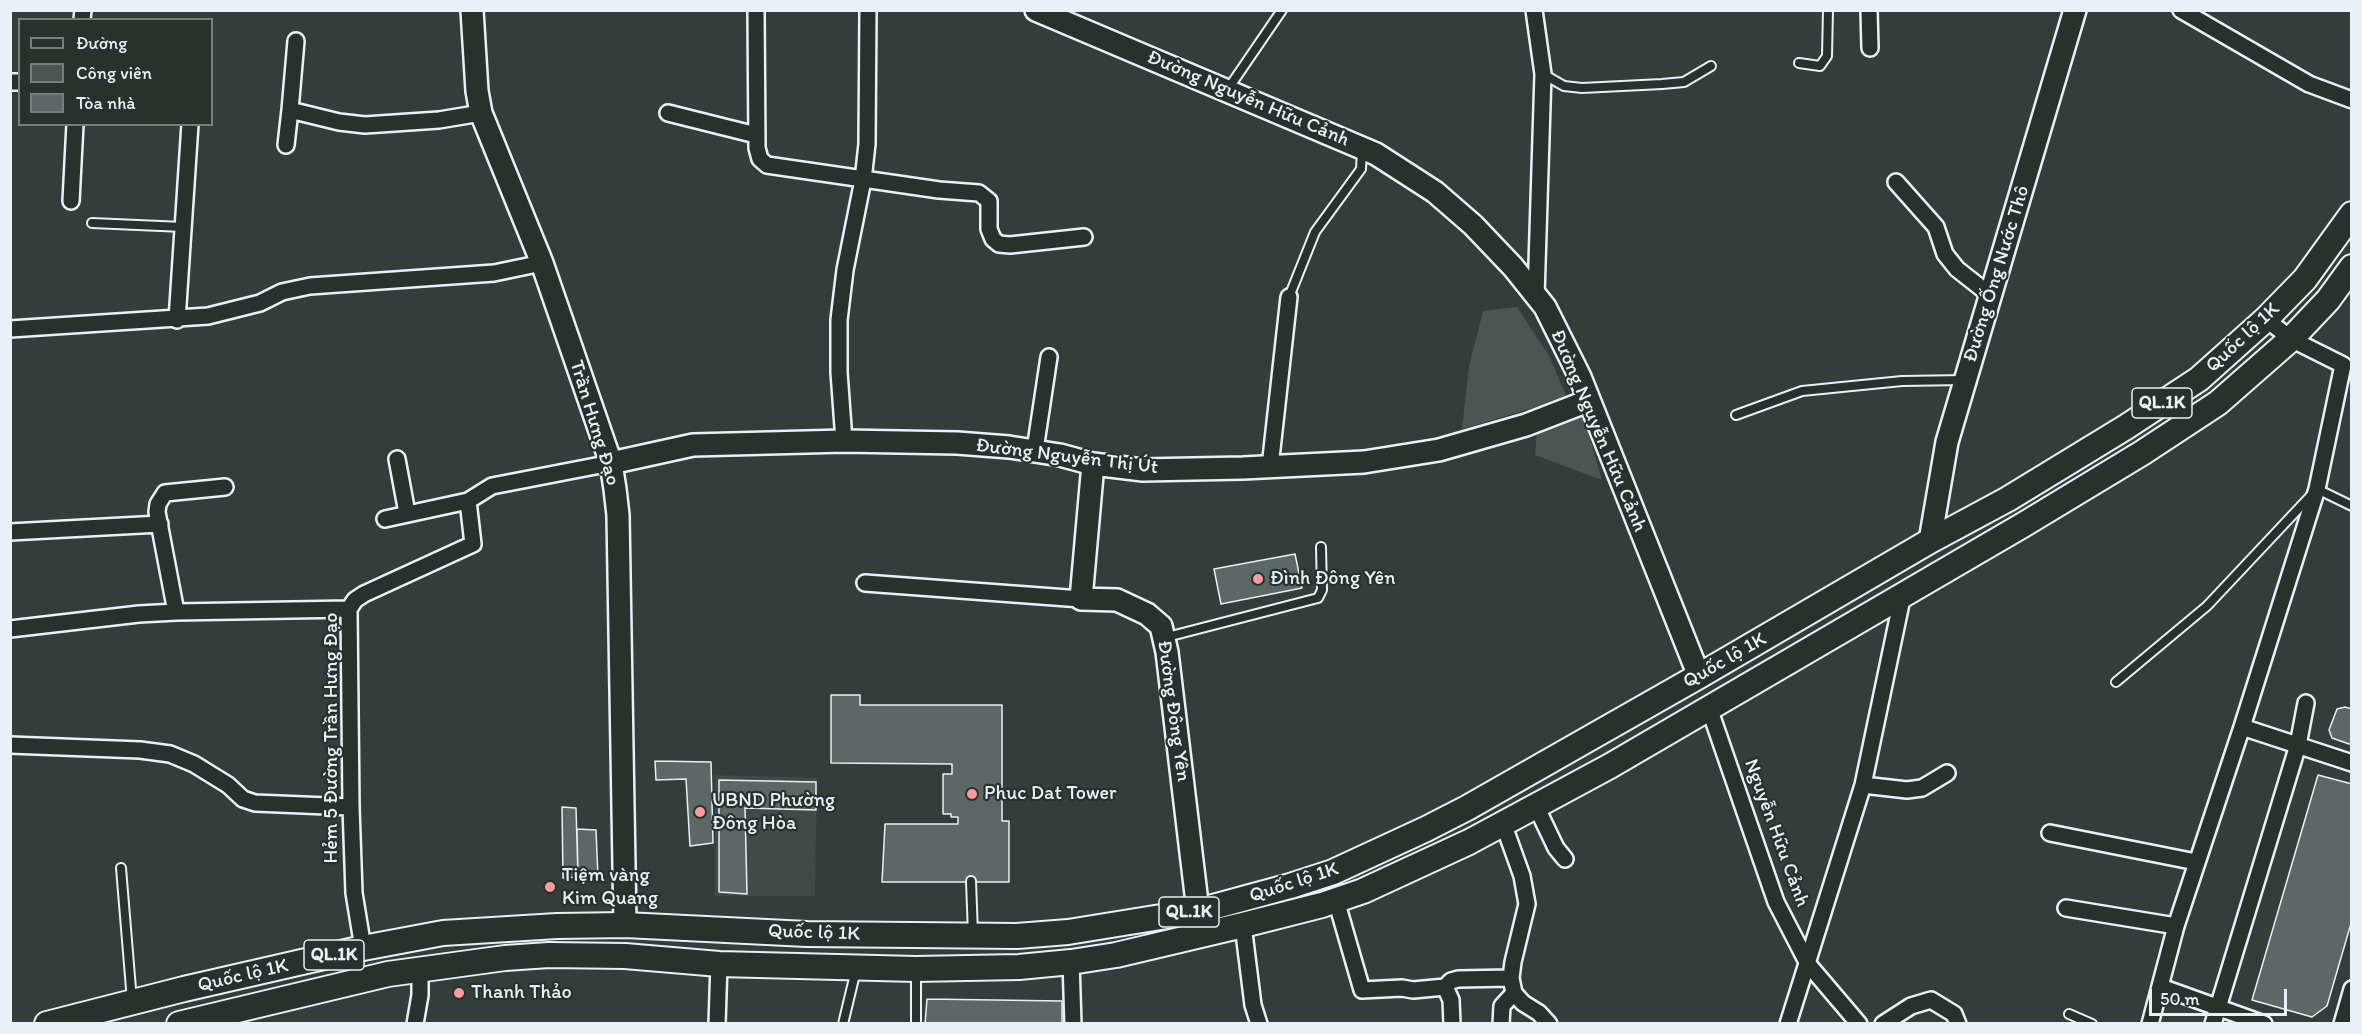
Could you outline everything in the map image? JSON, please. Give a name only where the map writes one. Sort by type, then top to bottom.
[{"type":"main road","name":"Quốc lộ 1K","points":[[47,1023],[416,937],[502,928],[625,925],[807,934],[1017,936],[1068,932],[1198,911],[1290,886],[1366,858],[1467,808],[1930,541],[2008,499],[2126,427],[2199,379],[2266,319],[2302,281],[2352,214]]},
{"type":"main road","name":"Quốc lộ 1K","points":[[179,1023],[420,968],[549,955],[625,956],[720,964],[916,969],[1018,967],[1071,962],[1116,955],[1244,925],[1363,891],[1469,842],[1709,708],[2033,519],[2180,428],[2218,403],[2291,339],[2352,267]]},
{"type":"main road","points":[[2302,281],[2323,304]]},
{"type":"main road","points":[[625,925],[625,956]]},
{"type":"main road","points":[[1068,932],[1071,962]]},
{"type":"main road","points":[[416,937],[420,968]]},
{"type":"street","name":"Trần Hưng Đạo","points":[[472,10],[477,91],[481,113],[542,262],[610,463],[618,514],[625,925]]},
{"type":"street","points":[[756,10],[756,135],[760,159],[767,165],[863,180],[979,193],[989,201],[989,229],[993,239],[999,244],[1010,245],[1084,237]]},
{"type":"street","points":[[844,441],[839,372],[839,320],[845,270],[863,180],[867,144],[868,10]]},
{"type":"street","name":"Đường Nguyễn Hữu Cảnh","points":[[1036,10],[1362,147],[1435,192],[1473,225],[1545,307],[1575,367],[1699,676]]},
{"type":"street","points":[[1534,10],[1543,74],[1536,296]]},
{"type":"street","points":[[1869,10],[1870,48]]},
{"type":"street","name":"Đường Ống Nước Thô","points":[[1930,541],[1943,458],[2075,10]]},
{"type":"street","points":[[2181,10],[2309,84],[2352,100]]},
{"type":"street","points":[[286,145],[296,41]]},
{"type":"street","points":[[290,110],[339,122],[365,125],[439,120],[481,113]]},
{"type":"street","points":[[668,113],[756,135]]},
{"type":"street","points":[[71,201],[75,126]]},
{"type":"street","points":[[177,320],[190,126]]},
{"type":"street","points":[[1896,182],[1936,227],[1945,254],[1957,269],[1990,295]]},
{"type":"street","points":[[10,329],[177,320],[233,311],[260,303],[282,292],[310,286],[494,273],[542,262]]},
{"type":"street","points":[[1270,467],[1288,297]]},
{"type":"street","points":[[2150,1023],[2196,862],[2242,727],[2317,489],[2343,365],[2291,339],[2266,319]]},
{"type":"street","points":[[1035,450],[1049,357]]},
{"type":"street","name":"Đường Nguyễn Thị Út","points":[[610,463],[693,445],[844,441],[957,443],[1035,450],[1093,464],[1143,470],[1364,462],[1414,455],[1526,425],[1588,401]]},
{"type":"street","points":[[397,459],[406,513]]},
{"type":"street","points":[[385,519],[468,501],[492,486],[610,463]]},
{"type":"street","points":[[865,583],[1082,599],[1093,464]]},
{"type":"street","points":[[176,612],[158,504],[165,494],[225,487]]},
{"type":"street","name":"Hẻm 5 Đường Trần Hưng Đạo","points":[[363,948],[354,893],[349,609],[355,600],[364,594],[473,544],[468,501]]},
{"type":"street","points":[[10,532],[160,524]]},
{"type":"street","points":[[1788,1023],[1863,785],[1903,594]]},
{"type":"street","name":"Đường Đông Yên","points":[[1082,599],[1117,600],[1147,614],[1161,626],[1198,911]]},
{"type":"street","points":[[10,629],[139,614],[349,609]]},
{"type":"street","points":[[2214,1023],[2298,746],[2306,703]]},
{"type":"street","name":"Nguyễn Hữu Cảnh","points":[[1709,708],[1776,902],[1808,964],[1858,1023]]},
{"type":"street","points":[[2242,727],[2352,763]]},
{"type":"street","points":[[10,745],[141,750],[170,754],[194,764],[228,785],[243,799],[255,803],[351,807]]},
{"type":"street","points":[[1863,785],[1907,790],[1922,788],[1947,773]]},
{"type":"street","points":[[1536,806],[1556,848],[1564,859]]},
{"type":"street","points":[[1500,1023],[1502,1006],[1513,985],[1516,945],[1527,904],[1522,876],[1503,823]]},
{"type":"street","points":[[2050,833],[2196,862]]},
{"type":"street","points":[[1336,900],[1362,990],[1402,988],[1413,990],[1445,987],[1451,981],[1458,979],[1513,985]]},
{"type":"street","points":[[2066,908],[2176,926]]},
{"type":"street","points":[[1244,925],[1253,1005],[1259,1023]]},
{"type":"street","points":[[1071,962],[1073,1023]]},
{"type":"street","points":[[717,1023],[720,964]]},
{"type":"street","points":[[415,1023],[420,995],[420,968]]},
{"type":"street","points":[[1513,985],[1523,1003],[1539,1013],[1549,1023]]},
{"type":"street","points":[[1445,987],[1451,1000],[1452,1023]]},
{"type":"street","points":[[2161,987],[2264,1023]]},
{"type":"street","points":[[2342,1023],[2352,989]]},
{"type":"street","points":[[1883,1023],[1911,1006],[1930,1000],[1953,1014],[1958,1023]]},
{"type":"lane","points":[[1227,90],[1282,10]]},
{"type":"lane","points":[[1799,63],[1820,66],[1827,56],[1828,10]]},
{"type":"lane","points":[[1543,74],[1564,86],[1582,88],[1650,85],[1683,82],[1711,66]]},
{"type":"lane","points":[[1288,297],[1315,232],[1361,168],[1362,147]]},
{"type":"lane","points":[[92,223],[183,227]]},
{"type":"lane","points":[[1736,415],[1802,391],[1902,381],[1965,380]]},
{"type":"lane","points":[[2116,682],[2206,606],[2317,489],[2352,506]]},
{"type":"lane","points":[[1164,638],[1318,598],[1322,590],[1321,547]]},
{"type":"lane","points":[[121,868],[132,1002]]},
{"type":"lane","points":[[971,881],[973,936]]},
{"type":"lane","points":[[843,1023],[856,968]]},
{"type":"lane","points":[[916,969],[916,1023]]},
{"type":"lane","points":[[2069,1014],[2092,1023]]},
{"type":"shaded area","points":[[715,775],[817,778],[815,896],[715,896]]},
{"type":"green space","points":[[1517,307],[1549,356],[1567,398],[1462,429],[1469,366],[1483,311]]},
{"type":"green space","points":[[1583,415],[1602,480],[1535,455],[1537,430]]},
{"type":"building","name":"Đình Đông Yên","points":[[1295,554],[1302,588],[1221,604],[1214,569]]},
{"type":"building","name":"Phuc Dat Tower","points":[[831,695],[860,695],[860,705],[1002,705],[1002,821],[1009,821],[1009,882],[882,882],[885,824],[958,824],[958,817],[943,814],[943,774],[952,774],[952,764],[831,763]]},
{"type":"building","points":[[2345,707],[2352,709],[2352,745],[2332,738],[2329,730],[2337,709]]},
{"type":"building","name":"UBND Phường Đông Hòa","points":[[655,761],[711,762],[713,843],[690,846],[686,779],[656,780]]},
{"type":"building","points":[[2318,775],[2352,784],[2352,920],[2327,1006],[2312,1017],[2252,1000]]},
{"type":"building","points":[[719,780],[816,782],[816,810],[745,808],[747,894],[719,892]]},
{"type":"building","points":[[562,807],[576,808],[578,877],[563,878]]},
{"type":"building","points":[[577,829],[596,830],[598,877],[578,877]]},
{"type":"building","points":[[927,999],[1062,1001],[1062,1024],[925,1024]]},
{"type":"place","name":"Đình Đông Yên","points":[[1258,579]]},
{"type":"place","name":"Phuc Dat Tower","points":[[972,794]]},
{"type":"place","name":"UBND Phường Đông Hòa","points":[[700,812]]},
{"type":"place","name":"Tiệm vàng Kim Quang","points":[[550,887]]},
{"type":"place","name":"Thanh Thảo","points":[[459,993]]}]
